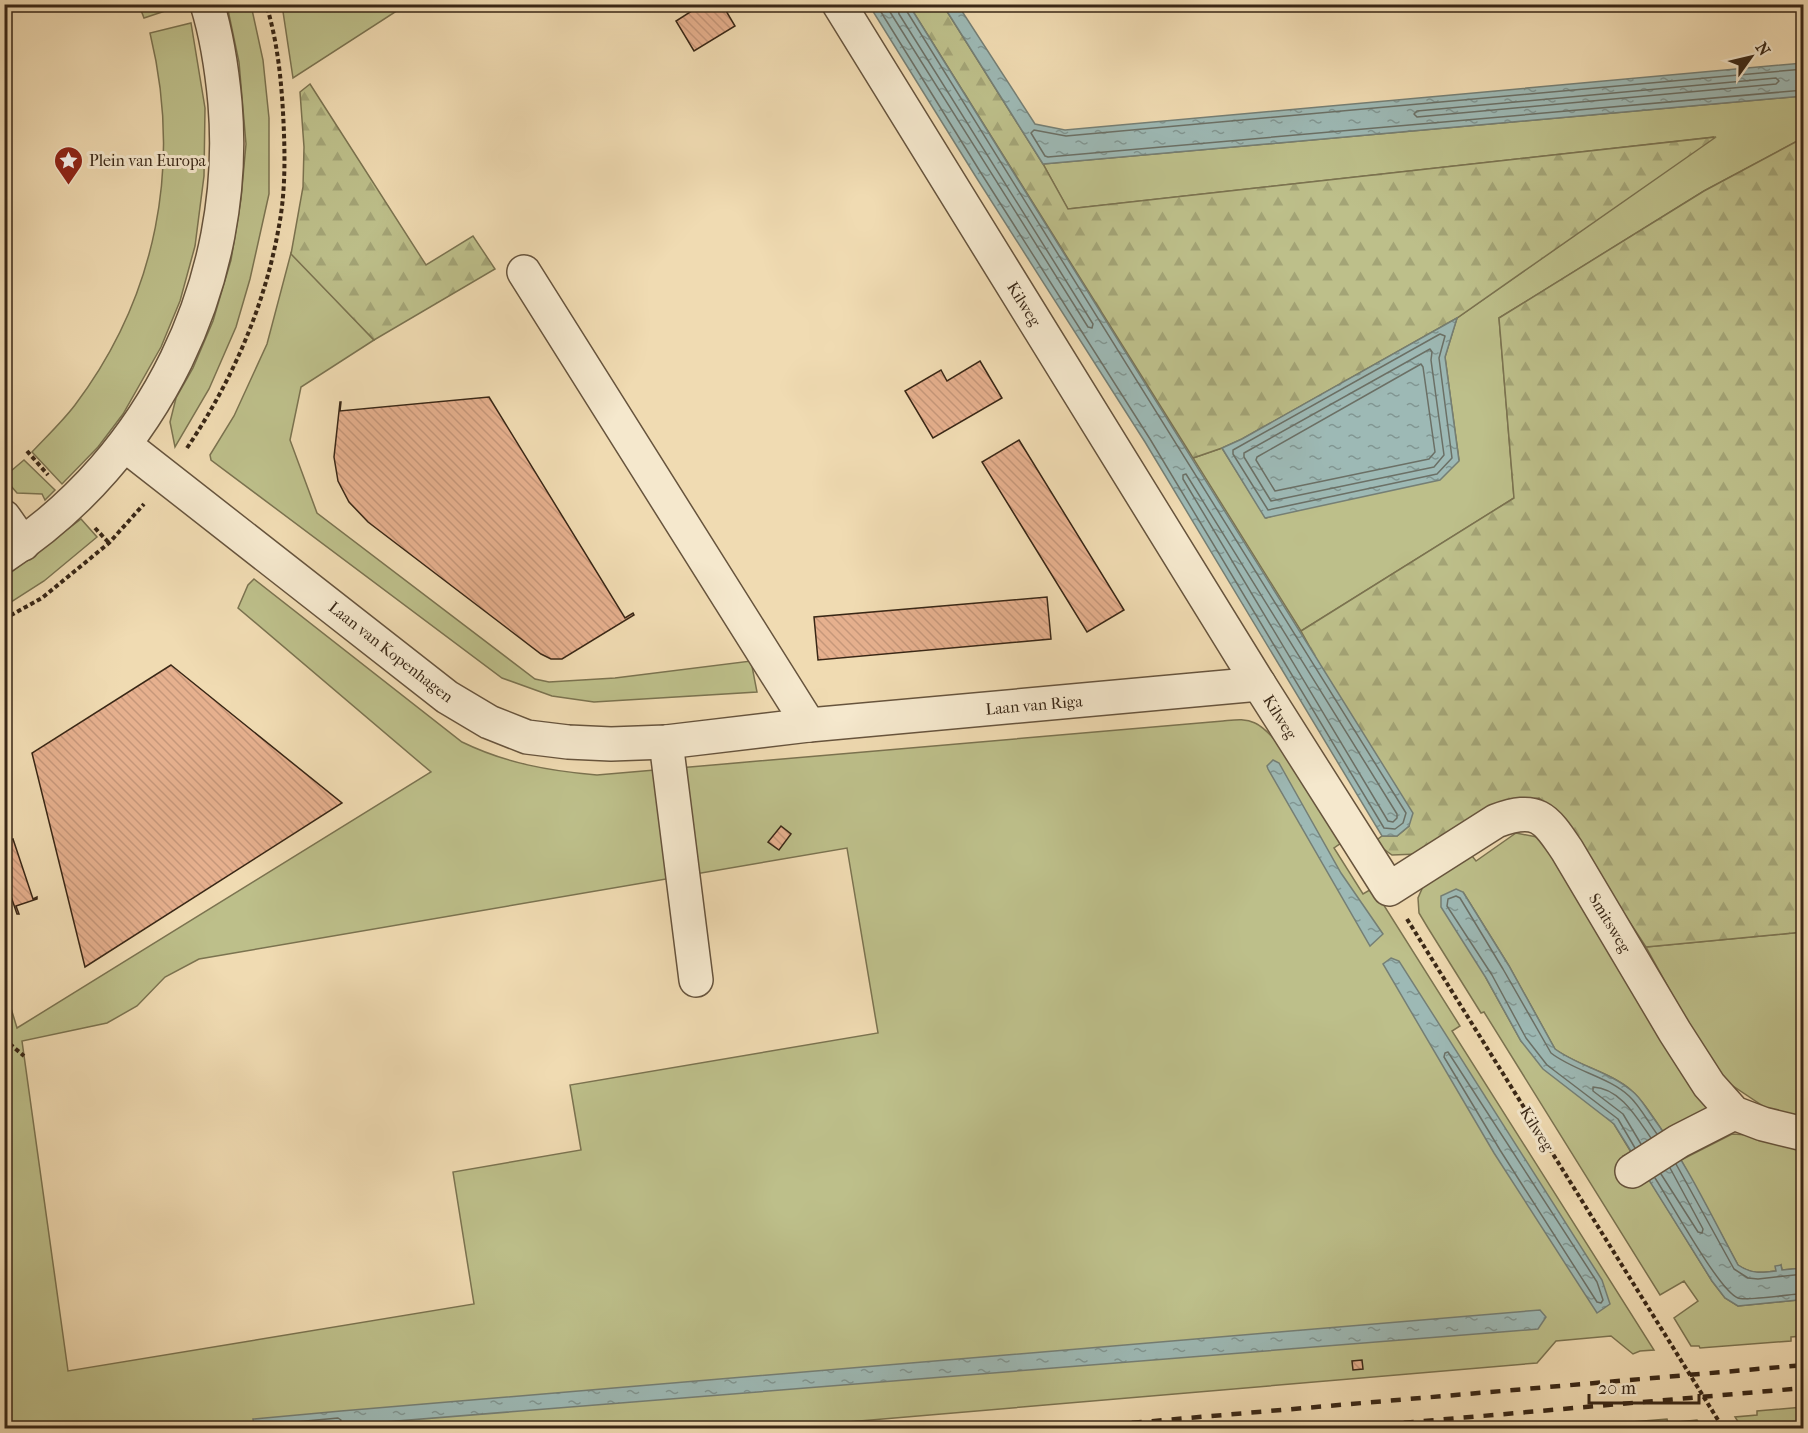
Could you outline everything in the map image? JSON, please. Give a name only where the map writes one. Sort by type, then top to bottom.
[{"type":"street","points":[[4,517],[14,550],[49,524],[96,480],[125,445],[159,394],[183,348],[199,309],[213,263],[223,209],[227,164],[227,123],[222,72],[207,4]]},
{"type":"street","name":"Kilweg","points":[[839,4],[1259,684],[1389,889]]},
{"type":"street","points":[[524,272],[809,726]]},
{"type":"street","name":"Laan van Kopenhagen","points":[[125,445],[447,697],[489,722],[527,736],[568,742],[612,744],[666,742],[809,726]]},
{"type":"street","name":"Laan van Riga","points":[[809,726],[1259,684]]},
{"type":"street","points":[[666,742],[696,980]]},
{"type":"street","name":"Smitsweg","points":[[1389,889],[1496,821],[1525,813],[1540,818],[1551,827],[1568,850],[1675,1032],[1709,1085],[1734,1113],[1763,1124],[1803,1134]]},
{"type":"street","points":[[1632,1171],[1679,1141],[1734,1113]]},
{"type":"path","name":"Kilweg","points":[[1389,889],[1723,1428]]},
{"type":"path","points":[[4,1039],[24,1056]]},
{"type":"green space","points":[[139,4],[186,4],[144,18],[139,5]]},
{"type":"green space","points":[[282,4],[406,5],[293,78]]},
{"type":"green space","points":[[251,5],[263,60],[269,118],[269,194],[250,279],[236,327],[209,389],[175,447],[170,422],[176,398],[193,368],[213,321],[231,260],[241,199],[246,144],[239,62],[228,10]]},
{"type":"green space","points":[[909,5],[943,5],[1043,164],[1068,209],[1716,137],[1457,318],[1242,439],[1193,458]]},
{"type":"green space","points":[[191,23],[205,108],[204,176],[195,246],[180,301],[161,347],[123,414],[98,447],[62,484],[32,452],[75,405],[103,363],[126,319],[143,274],[155,228],[162,180],[163,131],[159,82],[150,33]]},
{"type":"green space","points":[[310,84],[426,265],[473,236],[495,269],[374,340],[291,254],[303,187],[304,147],[300,92]]},
{"type":"green space","points":[[1803,96],[1803,138],[1704,191],[1499,318],[1514,498],[1301,631],[1193,458],[1222,448],[1266,518],[1459,460],[1445,357],[1457,318],[1714,137],[1068,209],[1043,164]]},
{"type":"green space","points":[[1803,138],[1803,932],[1646,947],[1561,817],[1539,798],[1499,803],[1418,854],[1392,855],[1374,842],[1382,836],[1397,836],[1409,826],[1301,631],[1514,498],[1499,318],[1704,191]]},
{"type":"green space","points":[[291,253],[374,340],[301,387],[290,440],[317,513],[535,679],[549,682],[615,678],[751,661],[757,692],[594,702],[552,696],[502,678],[211,460],[210,455],[234,416],[267,344]]},
{"type":"green space","points":[[24,460],[55,490],[45,500],[42,494],[17,493],[5,479],[5,476]]},
{"type":"green space","points":[[81,519],[97,537],[44,581],[5,606],[5,577]]},
{"type":"green space","points":[[254,579],[462,742],[511,761],[562,771],[597,775],[1231,720],[1255,723],[1266,730],[1290,758],[1315,795],[1344,841],[1334,848],[1363,894],[1373,888],[1460,1026],[1452,1031],[1654,1350],[1633,1354],[1611,1336],[1556,1341],[1537,1363],[777,1428],[5,1428],[4,985],[17,1028],[431,772],[238,608],[248,585]],"holes":[[[847,848],[878,1033],[570,1085],[581,1150],[453,1172],[474,1304],[68,1371],[22,1041],[107,1023],[137,1006],[165,977],[199,959]]]},
{"type":"green space","points":[[1516,833],[1547,839],[1709,1110],[1663,1132],[1641,1100],[1624,1084],[1555,1049],[1509,966],[1463,892],[1486,978],[1521,1041],[1614,1124],[1631,1152],[1623,1156],[1640,1185],[1649,1179],[1712,1281],[1725,1298],[1738,1306],[1798,1300],[1803,1303],[1803,1336],[1791,1337],[1791,1341],[1700,1348],[1691,1346],[1674,1318],[1698,1301],[1684,1281],[1660,1295],[1484,1012],[1481,1013],[1419,913],[1418,898],[1425,882],[1469,852],[1476,861]]},
{"type":"green space","points":[[1803,932],[1803,1119],[1769,1110],[1727,1082],[1693,1032],[1646,947]]},
{"type":"green space","points":[[1732,1134],[1766,1136],[1803,1148],[1803,1268],[1782,1270],[1781,1265],[1776,1271],[1761,1272],[1747,1270],[1738,1265],[1681,1160]]},
{"type":"green space","points":[[1803,1407],[1803,1428],[1742,1428],[1735,1417],[1757,1415],[1757,1411]]},
{"type":"green space","points":[[1667,1419],[1668,1423],[1697,1420],[1703,1428],[1558,1428]]},
{"type":"water","points":[[869,5],[909,5],[1413,813],[1409,826],[1397,836],[1382,836],[1145,442]]},
{"type":"water","points":[[943,5],[958,5],[1035,124],[1065,130],[1803,63],[1803,96],[1043,164]]},
{"type":"water","points":[[1457,318],[1445,357],[1459,461],[1440,480],[1265,518],[1222,448],[1242,439]]},
{"type":"water","points":[[1273,760],[1279,763],[1341,873],[1383,934],[1370,946],[1268,769],[1267,766]]},
{"type":"water","points":[[1456,889],[1463,892],[1509,966],[1555,1049],[1614,1079],[1635,1093],[1676,1152],[1738,1265],[1747,1270],[1761,1272],[1776,1271],[1775,1266],[1781,1265],[1782,1270],[1803,1268],[1803,1303],[1798,1300],[1738,1306],[1725,1298],[1712,1281],[1614,1124],[1543,1069],[1521,1041],[1486,978],[1441,907],[1441,896]]},
{"type":"water","points":[[1391,958],[1399,961],[1602,1280],[1610,1304],[1597,1313],[1494,1153],[1383,964]]},
{"type":"water","points":[[1540,1310],[1546,1317],[1538,1329],[310,1428],[254,1428],[253,1419],[341,1411]]},
{"type":"building","points":[[693,4],[722,4],[735,26],[694,51],[676,21],[695,9]]},
{"type":"building","points":[[980,361],[1002,398],[933,438],[905,391],[941,370],[947,381]]},
{"type":"building","points":[[489,397],[625,618],[633,613],[634,615],[562,659],[551,659],[541,654],[368,522],[349,502],[338,481],[334,457],[340,402],[340,411]]},
{"type":"building","points":[[1019,440],[1124,610],[1087,632],[982,462]]},
{"type":"building","points":[[1047,597],[1051,639],[818,660],[814,617]]},
{"type":"building","points":[[171,665],[342,803],[85,967],[32,753]]},
{"type":"building","points":[[781,826],[791,834],[779,850],[768,842]]},
{"type":"building","points":[[13,839],[33,899],[37,897],[37,899],[16,906],[19,914],[17,914],[4,876],[4,842]]},
{"type":"building","points":[[1362,1360],[1363,1369],[1353,1370],[1352,1361]]},
{"type":"railway","points":[[1072,1428],[1804,1365]]},
{"type":"railway","points":[[1344,1428],[1804,1388]]},
{"type":"place","name":"Plein van Europa","points":[[68,186]]}]
